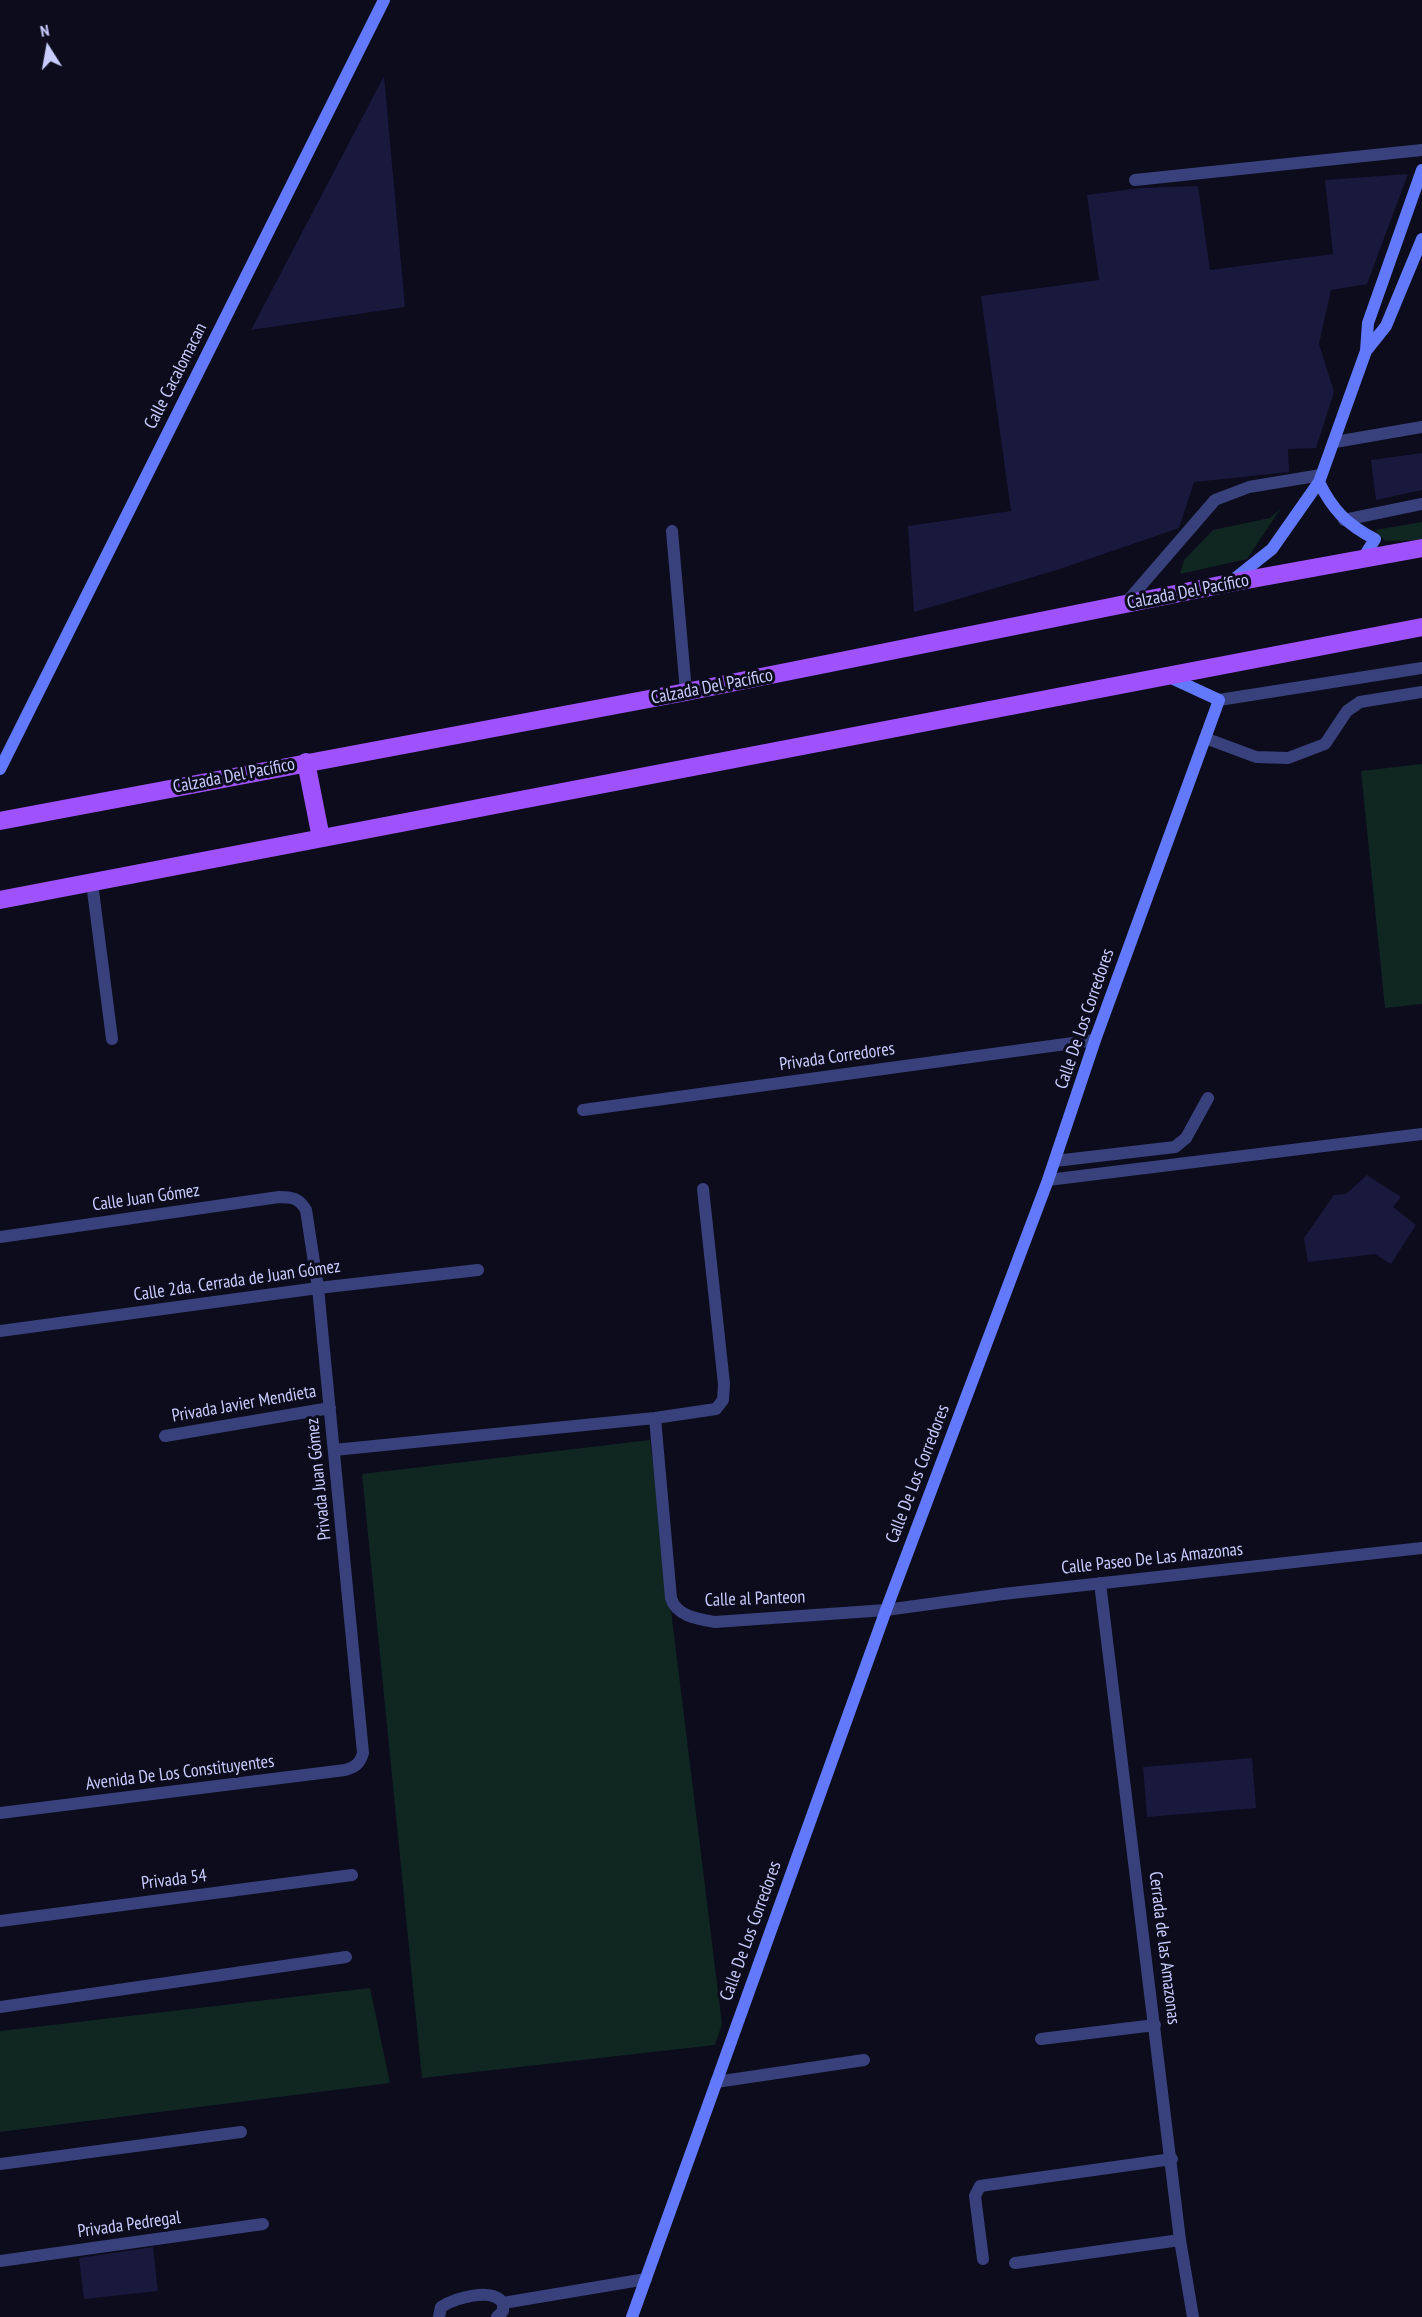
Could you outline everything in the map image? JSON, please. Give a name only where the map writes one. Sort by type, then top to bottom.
[{"type":"main road","name":"Calle Cacalomacan","points":[[0,769],[384,0]]},
{"type":"main road","points":[[1230,583],[1272,549],[1320,479],[1366,351],[1368,323],[1422,170]]},
{"type":"main road","points":[[1366,351],[1386,326],[1422,239]]},
{"type":"main road","points":[[1320,479],[1334,510],[1344,520],[1375,539],[1362,560]]},
{"type":"main road","name":"Calzada Del Pacífico","points":[[0,821],[686,692],[1230,583],[1422,548]]},
{"type":"main road","points":[[0,900],[1422,627]]},
{"type":"main road","points":[[1166,676],[1219,700]]},
{"type":"main road","name":"Calle De Los Corredores","points":[[632,2317],[886,1610],[1055,1161],[1095,1040],[1219,700]]},
{"type":"main road","points":[[306,762],[321,838]]},
{"type":"street","points":[[1135,180],[1422,150]]},
{"type":"street","points":[[1335,442],[1422,427]]},
{"type":"street","points":[[1124,605],[1215,500],[1249,487],[1320,479]]},
{"type":"street","points":[[1344,520],[1422,504]]},
{"type":"street","points":[[672,531],[686,692]]},
{"type":"street","points":[[1219,700],[1422,668]]},
{"type":"street","points":[[1205,738],[1256,757],[1288,758],[1325,744],[1347,711],[1360,702],[1422,692]]},
{"type":"street","points":[[92,883],[112,1039]]},
{"type":"street","name":"Privada Corredores","points":[[583,1110],[1095,1040]]},
{"type":"street","points":[[1055,1161],[1175,1147],[1186,1137],[1208,1098]]},
{"type":"street","points":[[1048,1180],[1422,1134]]},
{"type":"street","points":[[334,1450],[712,1411],[723,1400],[724,1384],[703,1189]]},
{"type":"street","name":"Calle Juan Gómez","points":[[0,1237],[279,1197],[296,1199]]},
{"type":"street","name":"Privada Juan Gómez","points":[[296,1199],[306,1210],[318,1287],[363,1741],[361,1760]]},
{"type":"street","name":"Calle 2da. Cerrada de Juan Gómez","points":[[0,1331],[318,1287],[478,1270]]},
{"type":"street","name":"Privada Javier Mendieta","points":[[165,1436],[330,1408]]},
{"type":"street","name":"Calle al Panteon","points":[[655,1418],[671,1598],[679,1610],[695,1619],[715,1622],[886,1610]]},
{"type":"street","name":"Calle Paseo De Las Amazonas","points":[[886,1610],[1100,1582],[1422,1548]]},
{"type":"street","name":"Cerrada de las Amazonas","points":[[1100,1582],[1172,2159],[1180,2240],[1193,2317]]},
{"type":"street","name":"Avenida De Los Constituyentes","points":[[0,1813],[345,1770],[361,1760]]},
{"type":"street","name":"Privada 54","points":[[0,1921],[352,1875]]},
{"type":"street","points":[[0,2007],[346,1957]]},
{"type":"street","points":[[1041,2039],[1155,2025]]},
{"type":"street","points":[[716,2082],[864,2060]]},
{"type":"street","points":[[0,2164],[241,2132]]},
{"type":"street","points":[[982,2259],[975,2196],[980,2186],[1172,2159]]},
{"type":"street","name":"Privada Pedregal","points":[[0,2261],[263,2224]]},
{"type":"street","points":[[1016,2263],[1180,2240]]},
{"type":"street","points":[[503,2303],[646,2279]]},
{"type":"street","points":[[439,2317],[441,2307],[450,2301],[488,2295],[500,2298],[503,2303],[502,2312],[497,2317]]},
{"type":"green space","points":[[1281,508],[1247,559],[1180,574],[1184,560],[1213,530],[1270,518]]},
{"type":"green space","points":[[1422,522],[1422,540],[1385,541],[1375,530]]},
{"type":"green space","points":[[1422,764],[1422,1004],[1385,1008],[1361,771]]},
{"type":"green space","points":[[650,1440],[722,2024],[715,2045],[422,2078],[362,1474]]},
{"type":"green space","points":[[370,1988],[390,2083],[0,2132],[0,2031]]},
{"type":"building","points":[[384,76],[405,307],[251,330]]},
{"type":"building","points":[[1408,174],[1367,284],[1331,290],[1319,344],[1334,392],[1316,448],[1288,449],[1289,472],[1194,482],[1179,528],[1057,570],[914,612],[908,526],[1011,511],[981,296],[1099,280],[1087,195],[1140,188],[1198,186],[1210,270],[1333,254],[1325,180]]},
{"type":"building","points":[[1422,453],[1422,490],[1376,500],[1371,460]]},
{"type":"building","points":[[1367,1175],[1401,1197],[1393,1207],[1416,1225],[1391,1264],[1375,1254],[1308,1262],[1304,1238],[1334,1195],[1346,1194]]},
{"type":"building","points":[[1252,1758],[1256,1808],[1147,1817],[1143,1767]]},
{"type":"building","points":[[153,2247],[158,2291],[84,2299],[79,2258]]}]
